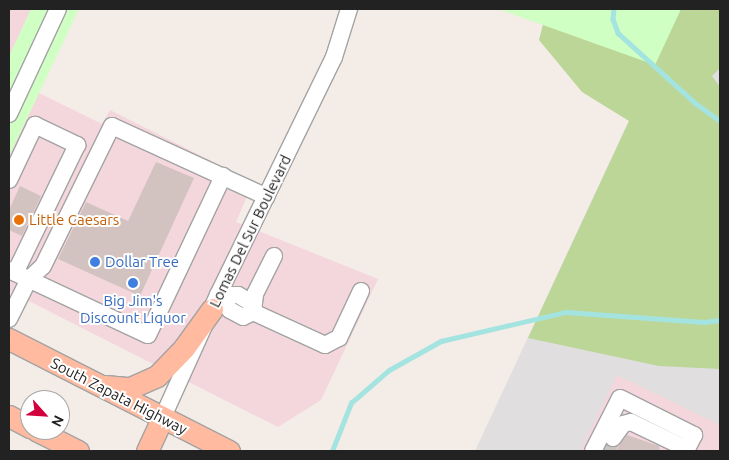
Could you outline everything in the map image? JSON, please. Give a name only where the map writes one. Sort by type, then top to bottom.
[{"type":"main road","points":[[90,381],[121,388],[148,381],[184,348],[215,302]]},
{"type":"main road","name":"South Zapata Highway","points":[[9,339],[162,419],[229,451]]},
{"type":"main road","name":"Lomas Del Sur Boulevard","points":[[147,451],[162,419]]},
{"type":"main road","points":[[56,440],[78,451]]},
{"type":"street","points":[[9,114],[58,9]]},
{"type":"street","name":"Lomas Del Sur Boulevard","points":[[162,419],[215,302],[334,57],[349,9]]},
{"type":"street","points":[[9,180],[35,126],[76,145],[17,274],[9,319]]},
{"type":"street","points":[[17,274],[43,266],[112,126],[267,197]]},
{"type":"street","points":[[17,274],[148,335],[223,176]]},
{"type":"street","points":[[253,312],[255,294],[274,256]]},
{"type":"street","points":[[253,312],[325,345],[339,338],[361,291]]},
{"type":"street","points":[[215,302],[243,317],[253,312]]},
{"type":"street","points":[[593,451],[620,398],[694,435],[687,450],[631,422],[623,424],[613,438]]},
{"type":"shaded area","points":[[9,9],[31,9],[9,57]]},
{"type":"shaded area","points":[[681,9],[720,9],[720,451],[475,451]]},
{"type":"shaded area","points":[[39,93],[102,124],[110,110],[253,182],[236,222],[378,279],[321,400],[278,427],[9,291],[9,156]]},
{"type":"shaded area","points":[[617,375],[720,425],[720,451],[580,451]]},
{"type":"green space","points":[[31,9],[79,9],[9,156],[9,57]]},
{"type":"green space","points":[[498,9],[681,9],[655,65]]},
{"type":"green space","points":[[547,9],[720,9],[720,68],[712,76],[720,87],[720,369],[659,366],[528,338],[629,121],[582,92],[539,40]]},
{"type":"building","points":[[156,162],[194,178],[140,296],[58,259],[86,202],[128,221]]},
{"type":"building","name":"Little Caesars","points":[[20,186],[41,196],[22,236],[9,230],[9,210]]},
{"type":"building","points":[[627,435],[659,446],[660,451],[615,451]]},
{"type":"waterway","points":[[614,9],[613,19],[618,33],[694,102],[720,121]]},
{"type":"waterway","points":[[332,451],[351,403],[389,370],[441,341],[566,312],[704,322],[720,320]]},
{"type":"tunnel","points":[[606,451],[613,438]]},
{"type":"place","name":"Little Caesars","points":[[19,220]]},
{"type":"place","name":"Dollar Tree","points":[[95,262]]},
{"type":"place","name":"Big Jim's Discount Liquor","points":[[133,283]]}]
